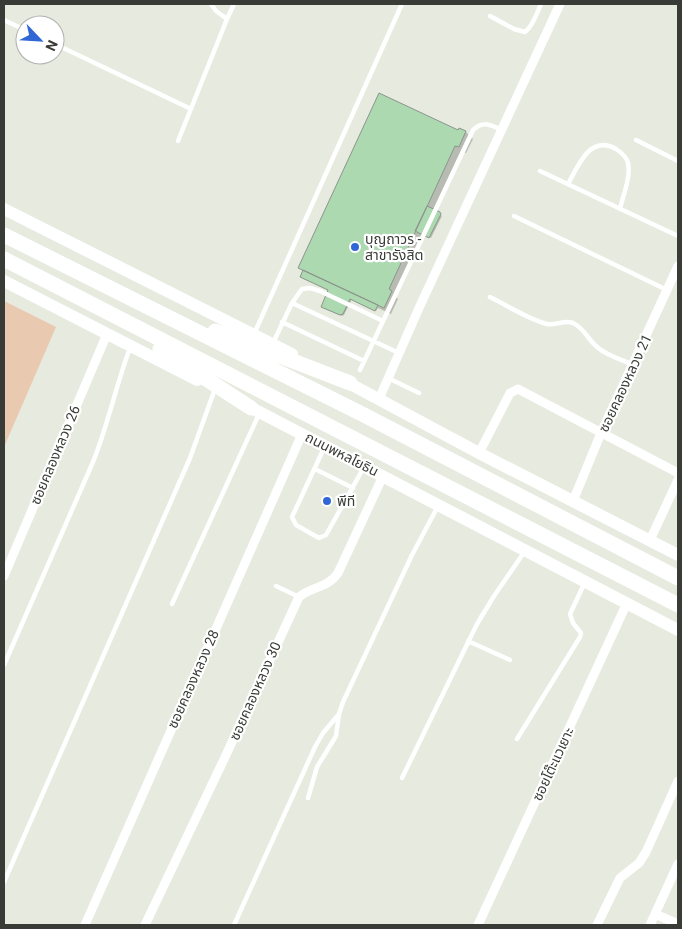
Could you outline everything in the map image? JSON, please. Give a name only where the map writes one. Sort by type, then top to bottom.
[{"type":"highway","points":[[4,235],[364,415],[678,578]]},
{"type":"highway","name":"ถนนพหลโยธิน","points":[[4,259],[678,605]]},
{"type":"highway","points":[[128,298],[350,384]]},
{"type":"highway","points":[[90,303],[256,410]]},
{"type":"main road","points":[[4,208],[350,384],[479,453],[678,555]]},
{"type":"main road","name":"ถนนพหลโยธิน","points":[[4,281],[438,504],[678,630]]},
{"type":"street","points":[[379,399],[560,4]]},
{"type":"street","name":"ซอยคลองหลวง 21","points":[[572,501],[678,266]]},
{"type":"street","name":"ซอยคลองหลวง 26","points":[[4,576],[107,334]]},
{"type":"street","points":[[479,453],[510,393],[518,389],[678,472]]},
{"type":"street","name":"ซอยคลองหลวง 28","points":[[85,925],[302,434]]},
{"type":"street","points":[[299,597],[304,592],[326,585],[338,573],[383,476]]},
{"type":"street","points":[[650,540],[678,480]]},
{"type":"street","name":"ซอยคลองหลวง 30","points":[[145,925],[299,597]]},
{"type":"street","name":"ซอยโต๊ะแวเยาะ","points":[[478,925],[627,603]]},
{"type":"street","points":[[597,925],[620,878],[639,863],[646,852],[678,781]]},
{"type":"street","points":[[650,925],[678,864]]},
{"type":"street","points":[[655,914],[678,924]]},
{"type":"lane","points":[[211,4],[216,11],[228,19]]},
{"type":"lane","points":[[178,141],[234,4]]},
{"type":"lane","points":[[254,335],[402,4]]},
{"type":"lane","points":[[490,16],[514,29],[525,32],[532,23],[541,4]]},
{"type":"lane","points":[[65,49],[191,109]]},
{"type":"lane","points":[[360,370],[473,130],[479,124],[486,123],[502,130]]},
{"type":"lane","points":[[636,140],[678,161]]},
{"type":"lane","points":[[568,184],[582,159],[596,146],[604,144],[615,149],[625,155],[628,162],[628,173],[620,209]]},
{"type":"lane","points":[[540,171],[678,236]]},
{"type":"lane","points":[[514,216],[667,290]]},
{"type":"lane","points":[[272,344],[292,304],[302,290],[310,288],[382,321]]},
{"type":"lane","points":[[490,298],[541,322],[555,325],[563,322],[572,322],[581,328],[600,349],[633,365]]},
{"type":"lane","points":[[292,304],[399,353]]},
{"type":"lane","points":[[282,322],[364,361]]},
{"type":"lane","points":[[4,665],[93,462],[102,439],[119,376],[130,346]]},
{"type":"lane","points":[[388,378],[419,393]]},
{"type":"lane","points":[[4,882],[190,458],[215,389]]},
{"type":"lane","points":[[172,604],[256,410]]},
{"type":"lane","points":[[325,446],[292,517],[296,526],[319,538],[326,536],[364,466]]},
{"type":"lane","points":[[314,469],[353,488]]},
{"type":"lane","points":[[308,798],[317,767],[336,736],[343,702],[438,504]]},
{"type":"lane","points":[[402,778],[485,609],[526,550]]},
{"type":"lane","points":[[517,739],[580,637],[581,633],[571,619],[570,614],[585,581]]},
{"type":"lane","points":[[276,586],[299,597]]},
{"type":"lane","points":[[468,641],[510,660]]},
{"type":"lane","points":[[234,925],[315,747],[323,733],[339,714]]},
{"type":"shaded area","points":[[4,301],[56,327],[4,447]]},
{"type":"building","points":[[379,93],[458,130],[459,128],[466,131],[459,147],[455,146],[389,289],[392,291],[384,308],[298,268]]},
{"type":"building","points":[[427,206],[441,214],[429,238],[415,231]]},
{"type":"building","points":[[303,270],[378,305],[375,311],[350,299],[343,314],[340,315],[321,307],[328,290],[300,277]]},
{"type":"place","name":"บุญถาวร - สาขารังสิต","points":[[355,247]]},
{"type":"place","name":"พีที","points":[[327,501]]}]
